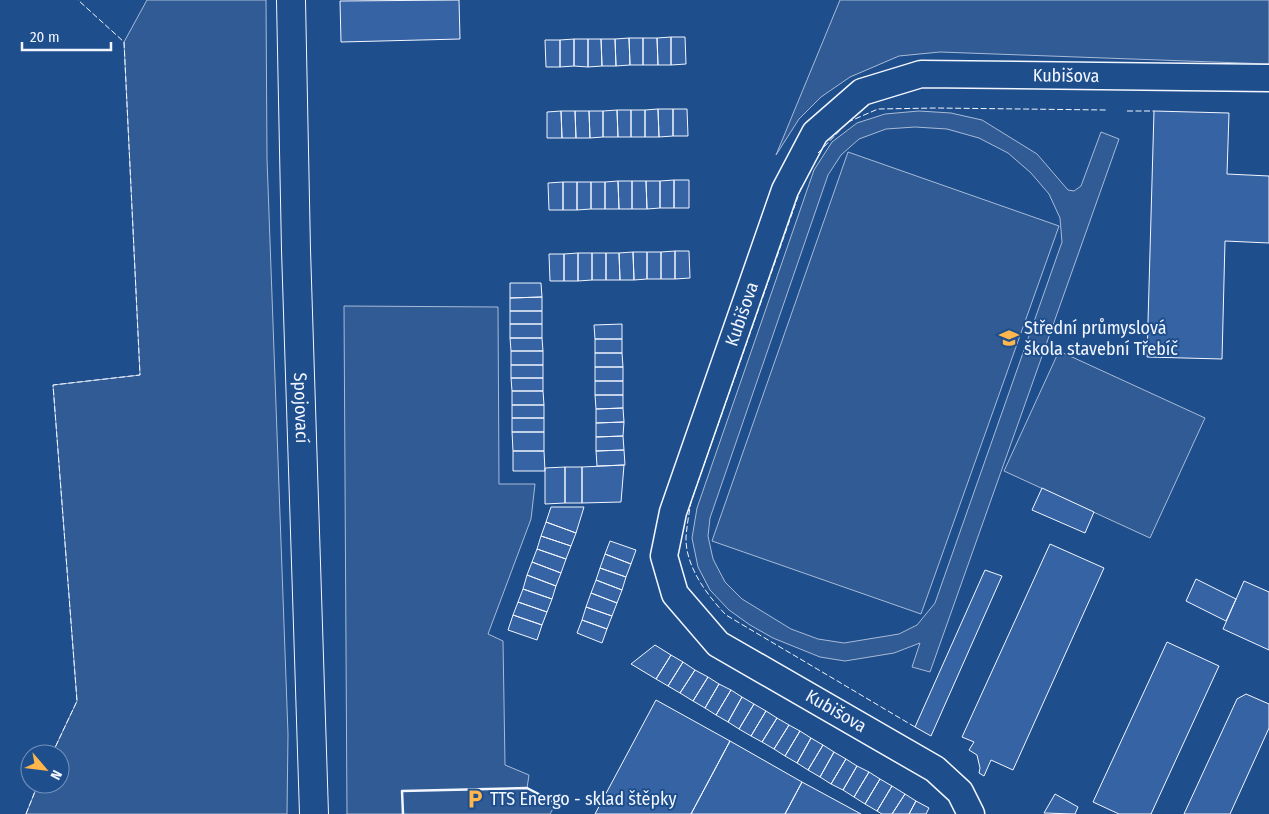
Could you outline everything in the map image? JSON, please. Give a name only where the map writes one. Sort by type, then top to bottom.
[{"type":"main road","name":"Spojovací","points":[[291,0],[296,250],[314,814]]},
{"type":"street","name":"Kubišova","points":[[970,814],[960,792],[935,768],[718,644],[675,594],[664,556],[673,512],[785,190],[815,133],[862,92],[921,74],[1269,78]]},
{"type":"shaded area","points":[[147,0],[266,0],[267,159],[288,734],[287,814],[26,814],[34,794],[70,794],[70,744],[57,744],[77,701],[53,385],[140,375],[124,42]]},
{"type":"shaded area","points":[[840,0],[1269,0],[1269,64],[940,52],[899,56],[850,77],[821,97],[799,119],[776,155]]},
{"type":"shaded area","points":[[919,111],[951,113],[982,120],[1037,154],[1068,190],[1074,191],[1081,186],[1101,132],[1119,139],[930,672],[912,667],[920,643],[894,653],[845,661],[820,657],[773,638],[729,610],[710,590],[698,567],[692,538],[697,508],[814,170],[832,142],[857,123],[885,114]],"holes":[[[915,127],[947,129],[979,138],[1008,153],[1031,173],[1049,194],[1060,218],[1062,242],[935,603],[917,625],[899,634],[844,643],[818,639],[791,629],[742,599],[725,582],[713,559],[708,536],[710,518],[828,175],[841,155],[859,139],[886,129]]]},
{"type":"shaded area","points":[[848,152],[1059,226],[921,614],[712,541]]},
{"type":"shaded area","points":[[344,306],[498,307],[499,484],[535,484],[531,519],[488,634],[503,641],[505,765],[529,775],[527,788],[556,803],[550,814],[347,814]]},
{"type":"shaded area","points":[[1059,351],[1205,418],[1150,538],[1004,471]]},
{"type":"building","points":[[459,0],[460,39],[341,42],[340,1]]},
{"type":"building","points":[[671,37],[685,37],[686,64],[671,65]]},
{"type":"building","points":[[671,37],[671,65],[658,65],[657,38]]},
{"type":"building","points":[[629,38],[643,38],[643,65],[630,65]]},
{"type":"building","points":[[629,38],[630,65],[616,66],[615,39]]},
{"type":"building","points":[[643,38],[657,38],[658,65],[643,65]]},
{"type":"building","points":[[574,39],[588,39],[588,67],[574,66]]},
{"type":"building","points":[[574,39],[574,66],[560,67],[560,40]]},
{"type":"building","points":[[588,39],[601,39],[602,66],[588,67]]},
{"type":"building","points":[[601,39],[615,39],[616,66],[602,66]]},
{"type":"building","points":[[545,40],[560,40],[560,67],[546,67]]},
{"type":"building","points":[[658,109],[673,109],[673,136],[659,137]]},
{"type":"building","points":[[658,109],[659,137],[645,137],[645,110]]},
{"type":"building","points":[[673,109],[687,109],[688,136],[673,136]]},
{"type":"building","points":[[617,110],[631,110],[631,137],[618,137]]},
{"type":"building","points":[[617,110],[618,137],[603,137],[603,111]]},
{"type":"building","points":[[631,110],[645,110],[645,137],[631,137]]},
{"type":"building","points":[[561,111],[575,111],[576,138],[562,138]]},
{"type":"building","points":[[561,111],[562,138],[547,138],[547,112]]},
{"type":"building","points":[[575,111],[589,111],[590,138],[576,138]]},
{"type":"building","points":[[589,111],[603,111],[603,137],[590,138]]},
{"type":"building","points":[[1154,111],[1229,113],[1227,174],[1269,176],[1269,243],[1225,241],[1222,359],[1147,357]]},
{"type":"building","points":[[674,180],[689,180],[689,208],[674,208]]},
{"type":"building","points":[[674,180],[674,208],[660,208],[660,181]]},
{"type":"building","points":[[618,181],[632,181],[632,209],[619,209]]},
{"type":"building","points":[[618,181],[619,209],[605,209],[605,182]]},
{"type":"building","points":[[632,181],[646,181],[647,209],[632,209]]},
{"type":"building","points":[[646,181],[660,181],[660,208],[647,209]]},
{"type":"building","points":[[563,182],[577,182],[577,210],[563,210]]},
{"type":"building","points":[[563,182],[563,210],[549,210],[548,183]]},
{"type":"building","points":[[577,182],[591,182],[591,209],[577,210]]},
{"type":"building","points":[[591,182],[605,182],[605,209],[591,209]]},
{"type":"building","points":[[675,251],[689,251],[690,278],[675,279]]},
{"type":"building","points":[[675,251],[675,279],[661,279],[661,252]]},
{"type":"building","points":[[633,252],[647,252],[647,279],[634,280]]},
{"type":"building","points":[[633,252],[634,280],[620,280],[619,253]]},
{"type":"building","points":[[647,252],[661,252],[661,279],[647,279]]},
{"type":"building","points":[[578,253],[592,253],[592,280],[578,281]]},
{"type":"building","points":[[578,253],[578,281],[564,281],[564,254]]},
{"type":"building","points":[[592,253],[606,253],[606,280],[592,280]]},
{"type":"building","points":[[606,253],[619,253],[620,280],[606,280]]},
{"type":"building","points":[[549,254],[564,254],[564,281],[550,281]]},
{"type":"building","points":[[510,283],[541,283],[542,297],[510,298]]},
{"type":"building","points":[[542,297],[542,311],[510,311],[510,298]]},
{"type":"building","points":[[510,311],[542,311],[542,324],[510,324]]},
{"type":"building","points":[[510,324],[542,324],[542,338],[510,338]]},
{"type":"building","points":[[622,324],[622,339],[595,339],[594,325]]},
{"type":"building","points":[[510,338],[542,338],[543,351],[511,351]]},
{"type":"building","points":[[595,339],[622,339],[622,353],[595,353]]},
{"type":"building","points":[[511,351],[543,351],[543,365],[511,365]]},
{"type":"building","points":[[595,353],[622,353],[623,367],[595,367]]},
{"type":"building","points":[[511,365],[543,365],[543,378],[511,378]]},
{"type":"building","points":[[595,367],[623,367],[623,381],[595,381]]},
{"type":"building","points":[[511,378],[543,378],[543,391],[512,391]]},
{"type":"building","points":[[595,381],[623,381],[623,395],[595,395]]},
{"type":"building","points":[[512,391],[543,391],[544,405],[512,405]]},
{"type":"building","points":[[595,395],[623,395],[623,408],[596,409]]},
{"type":"building","points":[[512,405],[544,405],[544,418],[512,418]]},
{"type":"building","points":[[623,408],[624,422],[596,423],[596,409]]},
{"type":"building","points":[[512,418],[544,418],[544,432],[512,432]]},
{"type":"building","points":[[624,422],[623,436],[596,437],[596,423]]},
{"type":"building","points":[[512,432],[544,432],[544,451],[513,451]]},
{"type":"building","points":[[623,436],[624,450],[596,451],[596,437]]},
{"type":"building","points":[[624,450],[625,465],[597,466],[596,451]]},
{"type":"building","points":[[513,451],[544,451],[545,471],[513,471]]},
{"type":"building","points":[[624,465],[621,502],[582,503],[582,467]]},
{"type":"building","points":[[565,467],[565,503],[545,504],[545,468]]},
{"type":"building","points":[[565,467],[582,467],[582,503],[565,503]]},
{"type":"building","points":[[1042,488],[1094,512],[1085,533],[1032,510]]},
{"type":"building","points":[[551,507],[584,507],[576,533],[546,522]]},
{"type":"building","points":[[546,522],[576,533],[571,546],[541,536]]},
{"type":"building","points":[[541,536],[571,546],[566,559],[537,549]]},
{"type":"building","points":[[610,541],[636,550],[631,564],[605,554]]},
{"type":"building","points":[[1050,544],[1104,568],[1013,770],[991,760],[984,776],[979,773],[980,768],[977,755],[969,750],[974,742],[962,737]]},
{"type":"building","points":[[537,549],[566,559],[561,573],[532,562]]},
{"type":"building","points":[[605,554],[631,564],[626,577],[600,568]]},
{"type":"building","points":[[532,562],[561,573],[556,586],[527,575]]},
{"type":"building","points":[[600,568],[626,577],[622,590],[596,580]]},
{"type":"building","points":[[985,570],[1002,576],[931,736],[915,727]]},
{"type":"building","points":[[527,575],[556,586],[552,599],[523,589]]},
{"type":"building","points":[[1196,579],[1236,599],[1226,621],[1186,601]]},
{"type":"building","points":[[596,580],[622,590],[617,603],[591,593]]},
{"type":"building","points":[[1244,581],[1269,592],[1269,650],[1223,629]]},
{"type":"building","points":[[523,589],[552,599],[547,612],[518,602]]},
{"type":"building","points":[[591,593],[617,603],[612,616],[586,607]]},
{"type":"building","points":[[518,602],[547,612],[542,625],[513,615]]},
{"type":"building","points":[[586,607],[612,616],[607,629],[582,620]]},
{"type":"building","points":[[513,615],[542,625],[537,640],[508,630]]},
{"type":"building","points":[[582,620],[607,629],[602,643],[577,633]]},
{"type":"building","points":[[1167,642],[1219,666],[1151,814],[1119,814],[1093,802]]},
{"type":"building","points":[[655,645],[671,655],[656,679],[631,664]]},
{"type":"building","points":[[671,655],[683,662],[668,686],[656,679]]},
{"type":"building","points":[[683,662],[695,670],[680,693],[668,686]]},
{"type":"building","points":[[695,670],[708,677],[693,701],[680,693]]},
{"type":"building","points":[[708,677],[719,684],[705,708],[693,701]]},
{"type":"building","points":[[719,684],[731,690],[716,715],[705,708]]},
{"type":"building","points":[[731,690],[742,697],[728,722],[716,715]]},
{"type":"building","points":[[1246,694],[1269,704],[1269,728],[1230,814],[1184,814],[1237,699]]},
{"type":"building","points":[[742,697],[754,704],[739,729],[728,722]]},
{"type":"building","points":[[656,700],[730,741],[691,814],[595,814]]},
{"type":"building","points":[[754,704],[766,711],[751,736],[739,729]]},
{"type":"building","points":[[766,711],[777,718],[762,742],[751,736]]},
{"type":"building","points":[[777,718],[789,725],[774,749],[762,742]]},
{"type":"building","points":[[789,725],[800,731],[785,756],[774,749]]},
{"type":"building","points":[[800,731],[811,738],[797,763],[785,756]]},
{"type":"building","points":[[811,738],[823,745],[808,770],[797,763]]},
{"type":"building","points":[[730,741],[802,782],[785,814],[691,814]]},
{"type":"building","points":[[823,745],[834,752],[820,777],[808,770]]},
{"type":"building","points":[[834,752],[846,759],[831,784],[820,777]]},
{"type":"building","points":[[846,759],[857,766],[843,790],[831,784]]},
{"type":"building","points":[[857,766],[869,772],[854,797],[843,790]]},
{"type":"building","points":[[869,772],[880,779],[865,804],[854,797]]},
{"type":"building","points":[[880,779],[892,786],[877,811],[865,804]]},
{"type":"building","points":[[802,782],[861,814],[785,814]]},
{"type":"building","points":[[892,786],[905,794],[892,814],[882,814],[877,811]]},
{"type":"building","points":[[905,794],[916,801],[909,814],[892,814]]},
{"type":"building","points":[[1055,794],[1078,807],[1075,814],[1044,813]]},
{"type":"building","points":[[916,801],[929,808],[926,814],[909,814]]},
{"type":"fence","points":[[57,744],[77,701],[53,385],[140,375],[124,42],[78,0]]},
{"type":"fence","points":[[818,153],[848,122],[878,109],[1106,110]]},
{"type":"fence","points":[[1127,111],[1154,111]]},
{"type":"fence","points":[[801,188],[691,502],[686,533],[689,559],[705,589],[726,615],[915,727]]},
{"type":"fence","points":[[26,814],[34,794]]},
{"type":"wall","points":[[403,814],[402,791],[527,788],[556,803]]},
{"type":"place","name":"Střední průmyslová škola stavební Třebíč","points":[[1009,338]]},
{"type":"place","name":"TTS Energo - sklad štěpky","points":[[475,799]]}]
